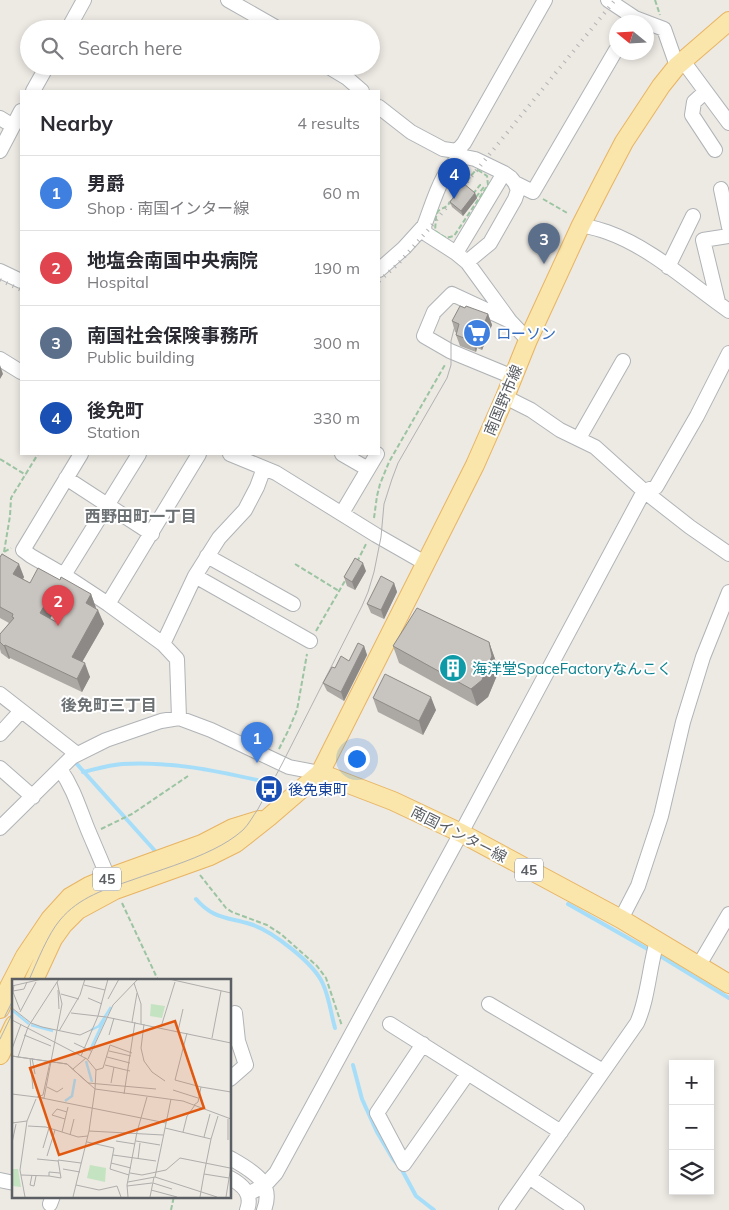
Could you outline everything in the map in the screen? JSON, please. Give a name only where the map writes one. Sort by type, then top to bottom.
[{"type":"main road","name":"南国野市線","points":[[320,774],[475,465],[528,340],[582,224],[624,142],[660,86],[680,64],[729,21]]},
{"type":"main road","name":"南国インター線","points":[[320,774],[393,801],[461,833],[621,919],[729,984]]},
{"type":"main road","name":"45","points":[[13,979],[25,956],[55,912],[70,897],[89,886],[112,886],[210,856],[236,843],[320,774]]},
{"type":"main road","name":"45","points":[[34,979],[53,939],[64,924],[78,910],[112,886],[233,828],[269,817]]},
{"type":"main road","name":"45","points":[[0,1009],[12,981]]},
{"type":"street","points":[[228,0],[263,20]]},
{"type":"street","points":[[380,269],[404,248],[424,226],[443,176],[459,154],[545,0]]},
{"type":"street","points":[[608,0],[628,15]]},
{"type":"street","points":[[71,20],[78,2]]},
{"type":"street","points":[[654,26],[664,29],[680,64],[729,123]]},
{"type":"street","points":[[516,189],[533,192],[610,60]]},
{"type":"street","points":[[34,90],[42,75]]},
{"type":"street","points":[[342,75],[361,90]]},
{"type":"street","points":[[705,92],[694,102],[692,115],[715,150]]},
{"type":"street","points":[[380,108],[411,132],[443,149],[475,159],[511,178],[516,189],[490,244],[461,258]]},
{"type":"street","points":[[0,151],[20,113]]},
{"type":"street","points":[[0,118],[13,126]]},
{"type":"street","points":[[461,258],[504,174]]},
{"type":"street","points":[[721,189],[729,227]]},
{"type":"street","points":[[668,267],[693,216]]},
{"type":"street","points":[[582,224],[606,231],[627,241],[668,267],[729,311]]},
{"type":"street","points":[[424,226],[428,235],[461,258],[528,340]]},
{"type":"street","points":[[718,302],[703,240],[729,236]]},
{"type":"street","points":[[0,271],[20,281]]},
{"type":"street","points":[[510,320],[452,294],[434,312],[424,336],[450,350],[513,377]]},
{"type":"street","points":[[248,1194],[265,1185],[276,1173],[644,491],[656,487],[697,416],[729,353]]},
{"type":"street","points":[[0,359],[20,371]]},
{"type":"street","points":[[579,438],[624,361]]},
{"type":"street","points":[[505,397],[531,410],[560,430],[579,438],[598,450],[644,491],[690,527],[729,554]]},
{"type":"street","points":[[80,455],[22,550],[108,604],[163,644],[177,658],[179,718]]},
{"type":"street","points":[[64,575],[138,455]]},
{"type":"street","points":[[108,604],[198,455]]},
{"type":"street","points":[[232,455],[276,473],[425,563]]},
{"type":"street","points":[[344,455],[368,469]]},
{"type":"street","points":[[342,513],[376,455]]},
{"type":"street","points":[[163,644],[195,576],[219,538],[245,510],[264,468]]},
{"type":"street","points":[[66,478],[152,534]]},
{"type":"street","points":[[207,556],[293,604]]},
{"type":"street","points":[[195,576],[310,641]]},
{"type":"street","points":[[621,919],[638,886],[661,816],[683,722],[703,657],[729,592]]},
{"type":"street","points":[[0,694],[77,754]]},
{"type":"street","points":[[0,734],[21,711]]},
{"type":"street","points":[[0,828],[72,757],[106,740],[161,721],[179,718],[211,730],[289,767],[320,774]]},
{"type":"street","points":[[0,768],[33,797]]},
{"type":"street","points":[[60,769],[75,794],[112,886]]},
{"type":"street","points":[[699,965],[729,914]]},
{"type":"street","points":[[506,1210],[636,1023],[642,1012],[657,941]]},
{"type":"street","points":[[489,1004],[603,1071]]},
{"type":"street","points":[[231,1079],[246,1065],[238,1041],[234,1013]]},
{"type":"street","points":[[390,1024],[561,1132]]},
{"type":"street","points":[[423,1044],[377,1113],[404,1164],[468,1073]]},
{"type":"street","points":[[231,1159],[250,1170],[265,1185],[266,1205],[264,1210]]},
{"type":"street","points":[[529,1177],[577,1210]]},
{"type":"street","points":[[231,1179],[244,1187],[248,1194],[247,1210]]},
{"type":"path","points":[[478,170],[487,176],[488,185],[464,223],[454,236],[446,238],[435,231],[436,217],[438,211],[447,206],[454,197],[475,171],[478,170]]},
{"type":"path","points":[[469,198],[480,185]]},
{"type":"path","points":[[471,203],[484,188]]},
{"type":"path","points":[[533,192],[582,224]]},
{"type":"path","points":[[454,197],[458,201]]},
{"type":"path","points":[[355,564],[371,532],[380,484],[389,462],[446,363],[451,365]]},
{"type":"path","points":[[4,552],[11,498],[37,455]]},
{"type":"path","points":[[0,459],[26,474]]},
{"type":"path","points":[[295,564],[339,591]]},
{"type":"path","points":[[274,760],[297,710],[310,641],[346,579]]},
{"type":"path","points":[[90,835],[132,814],[188,776]]},
{"type":"path","points":[[190,863],[226,908],[267,925],[281,934],[317,966],[326,978],[347,1041]]},
{"type":"path","points":[[112,886],[158,979]]},
{"type":"building","points":[[463,183],[475,193],[461,211],[450,202]]},
{"type":"building","points":[[460,306],[465,308],[466,306],[488,314],[478,339],[473,337],[472,341],[456,335],[459,324],[452,321]]},
{"type":"building","points":[[2,554],[19,564],[13,574],[30,583],[38,568],[60,580],[61,577],[91,594],[86,603],[98,610],[72,657],[85,663],[77,679],[4,646],[0,642],[0,634],[14,618],[12,617],[13,614],[0,607],[0,557]],"holes":[[[50,596],[68,607],[58,623],[40,613]]]},
{"type":"building","points":[[355,558],[363,563],[352,582],[344,577]]},
{"type":"building","points":[[381,576],[394,583],[381,610],[367,604]]},
{"type":"building","name":"海洋堂SpaceFactoryなんこく","points":[[417,608],[489,642],[492,656],[482,680],[471,689],[393,646]]},
{"type":"building","points":[[358,643],[364,646],[341,692],[323,683],[332,667],[335,668],[341,656],[349,661]]},
{"type":"building","points":[[385,674],[431,697],[419,721],[373,698]]},
{"type":"waterway","points":[[75,762],[156,852]]},
{"type":"waterway","points":[[83,772],[107,766],[139,763],[173,765],[257,780]]},
{"type":"waterway","points":[[196,899],[202,906],[214,914],[259,927],[280,940],[301,957],[323,984],[335,1028]]},
{"type":"waterway","points":[[568,904],[651,951]]},
{"type":"waterway","points":[[657,954],[729,998]]},
{"type":"waterway","points":[[353,1065],[362,1099],[377,1132],[402,1170],[416,1196],[434,1210]]},
{"type":"tram line","points":[[29,979],[51,933],[67,912],[76,905],[103,891],[204,854],[233,838],[249,823],[282,764],[368,592],[381,537],[384,504],[392,479],[398,463],[447,378],[451,365],[451,341],[454,329],[461,316]]},
{"type":"tram line","points":[[5,1016],[12,1002]]},
{"type":"tram line","points":[[0,1039],[12,1014]]},
{"type":"railway","points":[[380,280],[398,264],[428,230],[615,0]]},
{"type":"railway","points":[[0,280],[20,290]]},
{"type":"place","name":"後免町","points":[[454,199]]},
{"type":"place","name":"南国社会保険事務所","points":[[544,264]]},
{"type":"place","name":"ローソン","points":[[477,333]]},
{"type":"place","name":"地塩会南国中央病院","points":[[58,626]]},
{"type":"place","name":"海洋堂SpaceFactoryなんこく","points":[[453,668]]},
{"type":"place","name":"男爵","points":[[257,763]]},
{"type":"place","name":"後免東町","points":[[269,789]]},
{"type":"district","name":"西野田町一丁目","points":[[141,516]]},
{"type":"district","name":"後免町三丁目","points":[[109,705]]}]
